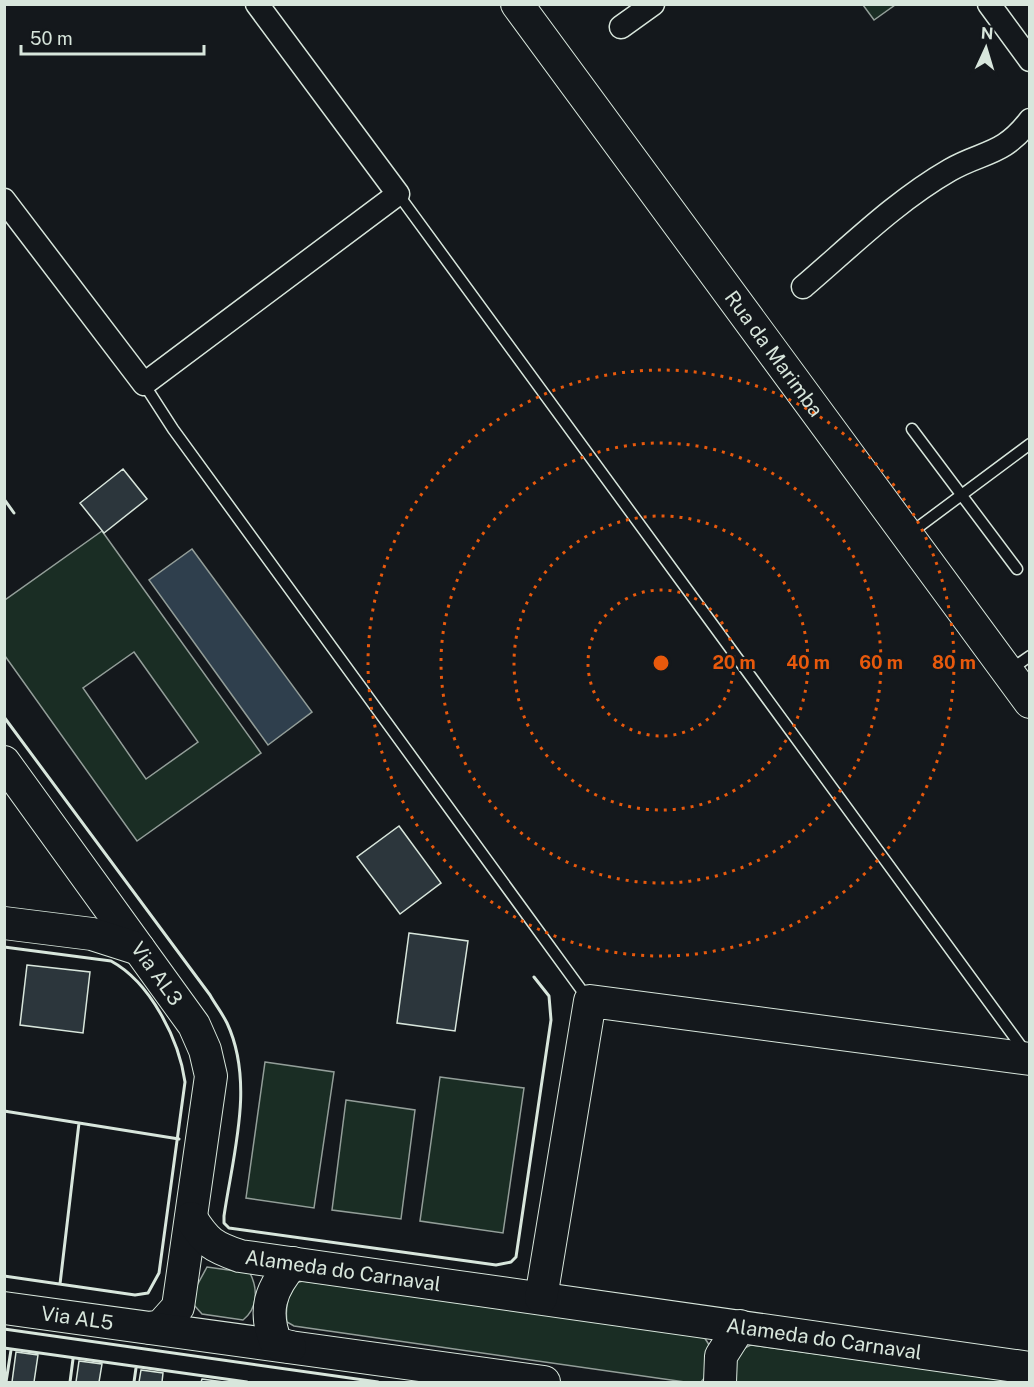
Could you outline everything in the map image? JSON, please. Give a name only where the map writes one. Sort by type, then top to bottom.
[{"type":"street","points":[[4,200],[144,384],[398,194],[257,4]]},
{"type":"street","points":[[621,27],[652,4]]},
{"type":"street","points":[[989,4],[1029,60]]},
{"type":"street","name":"Rua da Marimba","points":[[521,8],[907,536],[1018,664],[1029,702]]},
{"type":"street","points":[[803,287],[896,208],[950,170],[986,156],[1009,143],[1029,120]]},
{"type":"street","name":"Via AL3","points":[[4,762],[194,1025],[206,1050],[211,1076],[191,1218]]},
{"type":"street","points":[[4,923],[92,934],[140,949]]},
{"type":"street","points":[[541,1298],[590,1001],[1029,1059]]},
{"type":"street","points":[[150,1328],[161,1326],[178,1306],[191,1218]]},
{"type":"street","name":"Alameda do Carnaval","points":[[191,1218],[202,1237],[215,1248],[240,1256],[1029,1368]]},
{"type":"street","points":[[290,1347],[276,1343],[269,1326],[270,1301],[278,1280],[293,1263]]},
{"type":"street","name":"Via AL5","points":[[4,1308],[150,1328]]},
{"type":"street","points":[[720,1383],[721,1356],[740,1326]]},
{"type":"street","points":[[150,1328],[544,1383]]},
{"type":"lane","points":[[398,194],[1029,1059]]},
{"type":"lane","points":[[144,384],[173,429],[590,1001]]},
{"type":"lane","points":[[912,429],[1017,569]]},
{"type":"lane","points":[[907,536],[1029,444]]},
{"type":"green space","points":[[863,5],[895,5],[874,20]]},
{"type":"green space","points":[[102,531],[261,753],[137,841],[5,656],[5,600]],"holes":[[[134,652],[198,742],[146,779],[83,688]]]},
{"type":"green space","points":[[265,1062],[334,1072],[314,1208],[246,1198]]},
{"type":"green space","points":[[440,1077],[524,1088],[503,1233],[420,1221]]},
{"type":"green space","points":[[346,1100],[415,1110],[401,1219],[332,1210]]},
{"type":"green space","points":[[207,1267],[250,1273],[255,1298],[252,1310],[243,1320],[202,1314],[194,1305],[194,1291]]},
{"type":"green space","points":[[303,1281],[701,1335],[710,1351],[710,1365],[701,1382],[685,1382],[294,1326],[287,1322],[288,1302],[295,1283]]},
{"type":"green space","points":[[751,1345],[1024,1382],[735,1382],[739,1355]]},
{"type":"water","points":[[192,549],[312,712],[268,745],[149,580]]},
{"type":"building","points":[[123,469],[147,499],[104,533],[80,503]]},
{"type":"building","points":[[399,826],[441,883],[400,914],[357,857]]},
{"type":"building","points":[[409,933],[468,941],[455,1031],[397,1023]]},
{"type":"building","points":[[27,965],[90,972],[83,1033],[20,1025]]},
{"type":"building","points":[[16,1352],[38,1355],[34,1382],[12,1382]]},
{"type":"building","points":[[79,1361],[102,1364],[99,1382],[76,1382]]},
{"type":"building","points":[[141,1370],[163,1373],[162,1382],[139,1382]]},
{"type":"building","points":[[202,1379],[224,1382],[201,1382]]},
{"type":"wall","points":[[4,499],[14,513]]},
{"type":"wall","points":[[4,717],[210,995],[227,1023],[240,1070],[241,1094],[236,1144],[224,1216],[224,1223],[229,1228],[496,1265],[511,1262],[516,1257],[551,1020],[549,996],[534,977]]},
{"type":"wall","points":[[4,947],[111,961],[125,970],[150,997],[160,1013],[176,1048],[185,1082],[159,1273],[148,1293],[135,1295],[4,1276]]},
{"type":"wall","points":[[4,1111],[179,1139]]},
{"type":"wall","points":[[60,1284],[79,1123]]},
{"type":"wall","points":[[4,1329],[378,1382]]},
{"type":"wall","points":[[4,1348],[247,1382]]},
{"type":"wall","points":[[6,1382],[11,1350]]},
{"type":"wall","points":[[70,1382],[73,1359]]},
{"type":"wall","points":[[134,1382],[136,1368]]}]
